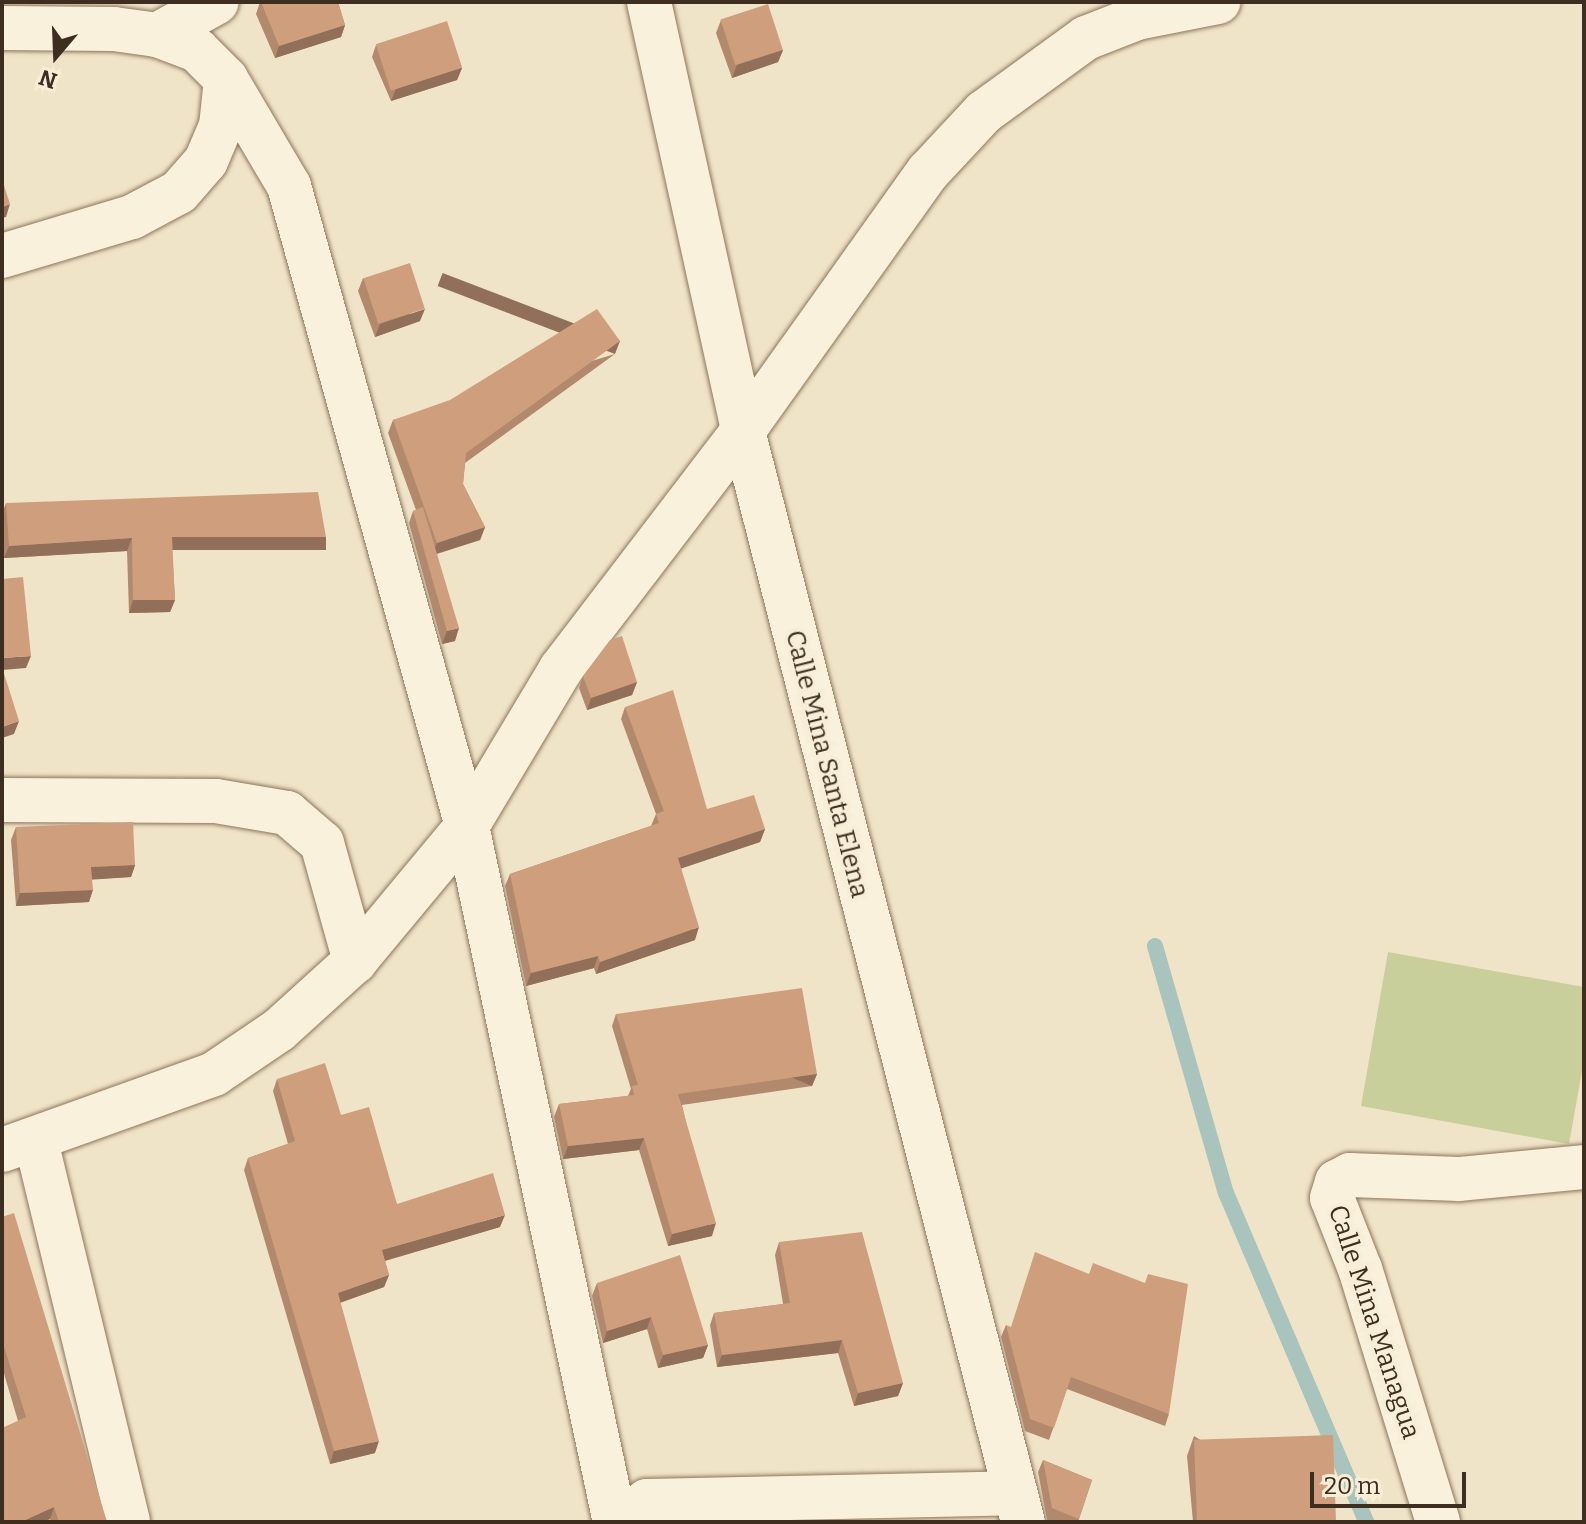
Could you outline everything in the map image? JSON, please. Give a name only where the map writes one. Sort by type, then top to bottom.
[{"type":"street","points":[[157,35],[217,2]]},
{"type":"street","name":"Calle Mina Santa Elena","points":[[649,2],[743,431],[1019,1507]]},
{"type":"street","points":[[128,1522],[19,1146],[214,1074],[279,1030],[355,961],[467,826],[561,669],[743,431],[928,172],[984,112],[1086,38],[1137,18],[1218,2]]},
{"type":"street","points":[[2,28],[114,29],[157,35],[197,50],[226,79],[289,186],[467,826],[617,1522],[647,1501],[1019,1507]]},
{"type":"street","points":[[2,256],[132,217],[179,192],[206,161],[221,126],[226,79]]},
{"type":"street","points":[[2,800],[216,801],[287,813],[322,843],[355,961]]},
{"type":"street","name":"Calle Mina Managua","points":[[1438,1522],[1360,1269],[1332,1198],[1337,1182],[1350,1175],[1459,1179],[1584,1167]]},
{"type":"green space","points":[[1388,952],[1584,987],[1584,1060],[1569,1144],[1361,1106]]},
{"type":"building","points":[[261,2],[338,2],[345,25],[279,46]]},
{"type":"building","points":[[768,4],[783,50],[735,65],[720,19]]},
{"type":"building","points":[[447,21],[462,68],[391,91],[376,44]]},
{"type":"building","points":[[2,179],[10,204],[2,207]]},
{"type":"building","points":[[410,263],[425,309],[378,324],[363,278]]},
{"type":"building","points":[[597,309],[620,341],[466,453],[463,484],[485,527],[437,543],[393,420],[450,400]]},
{"type":"building","points":[[318,492],[326,537],[172,537],[175,600],[133,600],[132,538],[9,546],[6,503]]},
{"type":"building","points":[[423,507],[459,628],[447,631],[413,511]]},
{"type":"building","points":[[23,577],[31,656],[2,658],[2,579]]},
{"type":"building","points":[[622,636],[637,682],[591,698],[583,676],[610,640]]},
{"type":"building","points":[[2,667],[19,721],[2,727]]},
{"type":"building","points":[[673,690],[707,809],[754,795],[765,829],[678,858],[699,927],[600,962],[598,956],[531,973],[510,874],[659,823],[656,814],[664,811],[625,707]]},
{"type":"building","points":[[133,822],[135,865],[91,867],[93,890],[20,893],[16,827]]},
{"type":"building","points":[[802,988],[817,1074],[678,1094],[716,1223],[672,1234],[644,1138],[568,1146],[559,1104],[634,1095],[632,1086],[638,1085],[616,1014]]},
{"type":"building","points":[[325,1063],[341,1115],[369,1107],[397,1204],[493,1173],[505,1215],[382,1250],[389,1275],[338,1293],[379,1441],[334,1451],[248,1158],[295,1141],[277,1079]]},
{"type":"building","points":[[14,1213],[107,1522],[59,1522],[54,1507],[21,1522],[2,1522],[2,1428],[26,1417],[2,1340],[2,1217]]},
{"type":"building","points":[[862,1232],[903,1383],[858,1393],[842,1340],[722,1355],[714,1313],[790,1303],[779,1242]]},
{"type":"building","points":[[1035,1252],[1089,1274],[1093,1263],[1145,1283],[1148,1274],[1188,1284],[1169,1414],[1071,1377],[1054,1428],[1030,1419],[1006,1325],[1011,1327]]},
{"type":"building","points":[[680,1255],[708,1345],[663,1355],[651,1317],[607,1331],[597,1283]]},
{"type":"building","points":[[1333,1435],[1336,1522],[1197,1522],[1194,1440]]},
{"type":"building","points":[[1043,1460],[1092,1480],[1079,1519],[1052,1508]]},
{"type":"waterway","points":[[1155,946],[1226,1193],[1366,1522]]}]
